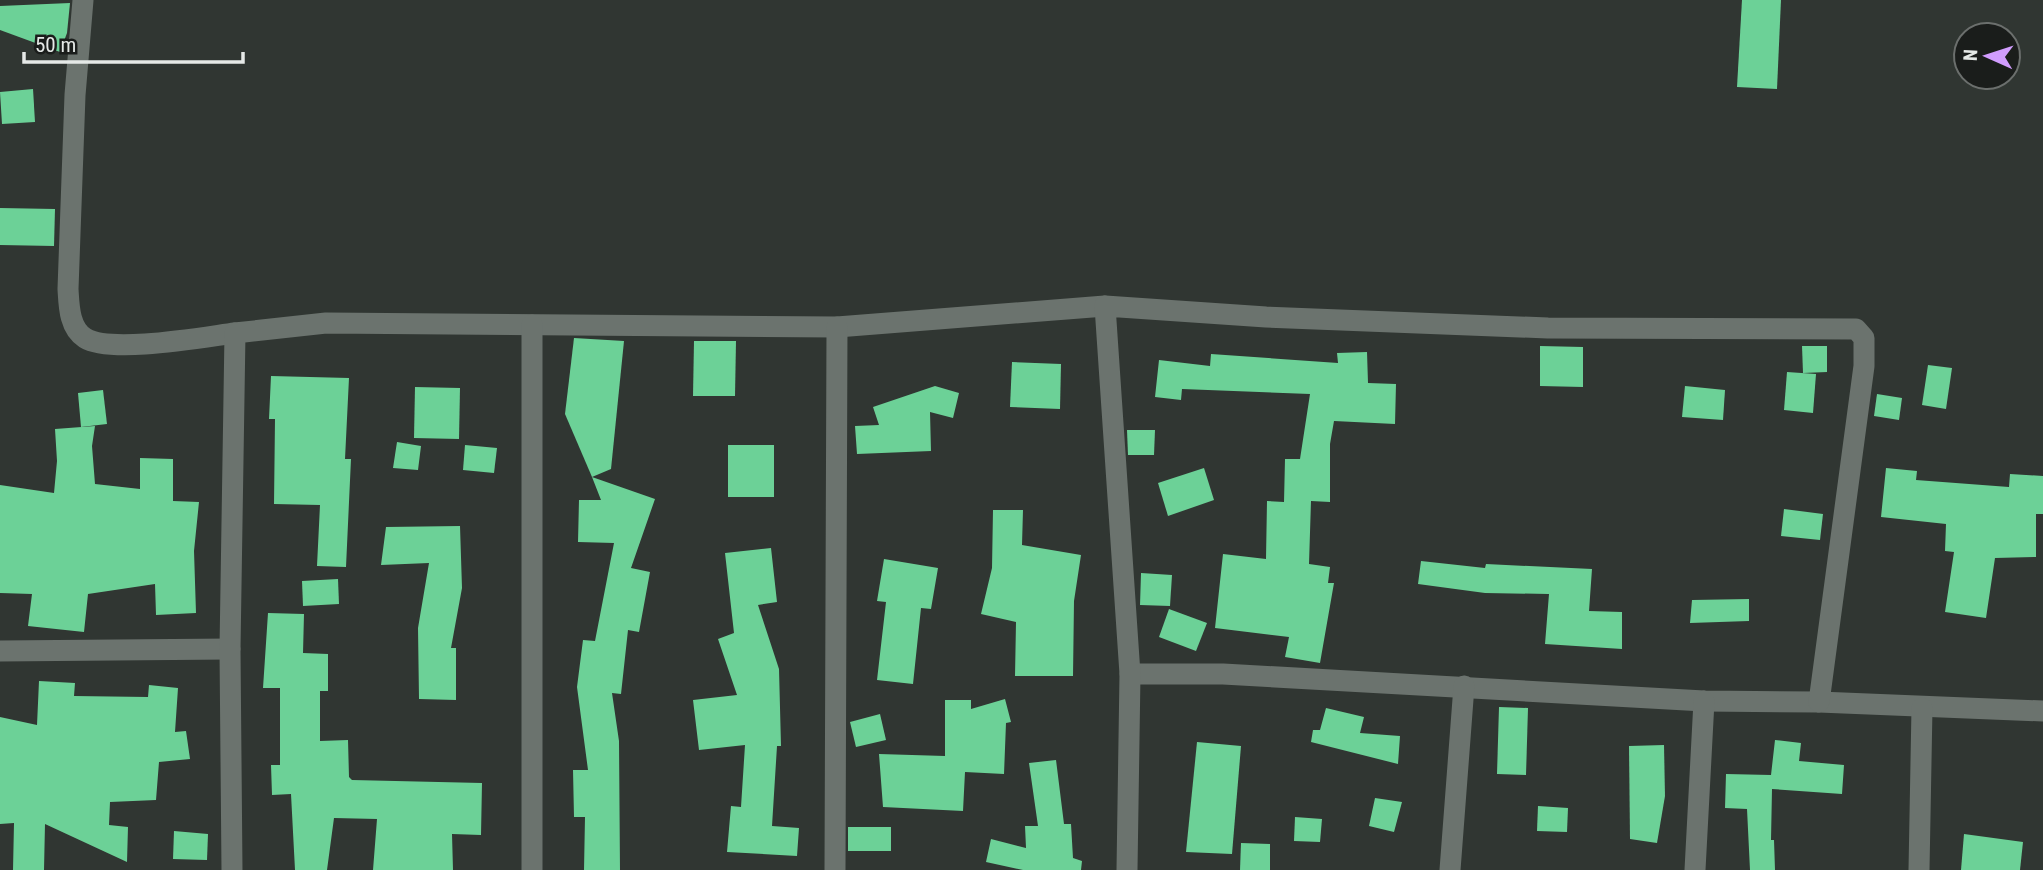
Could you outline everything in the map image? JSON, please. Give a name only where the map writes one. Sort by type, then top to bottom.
[{"type":"street","points":[[83,0],[75,95],[68,289],[70,314],[76,328],[85,338],[108,344],[149,343],[326,323],[838,327],[1105,306],[1266,317],[1548,328],[1856,329],[1864,338],[1864,366],[1819,702]]},
{"type":"street","points":[[1105,306],[1130,674],[1127,870]]},
{"type":"street","points":[[532,325],[532,870]]},
{"type":"street","points":[[835,870],[838,327]]},
{"type":"street","points":[[232,870],[230,649],[235,333]]},
{"type":"street","points":[[0,651],[230,649]]},
{"type":"street","points":[[1130,674],[1223,674],[1704,701],[1819,702],[2043,711]]},
{"type":"street","points":[[1450,870],[1464,686]]},
{"type":"street","points":[[1695,870],[1704,701]]},
{"type":"street","points":[[1919,870],[1922,708]]},
{"type":"building","points":[[1742,0],[1781,0],[1777,89],[1737,87]]},
{"type":"building","points":[[70,3],[67,33],[60,52],[0,30],[0,6]]},
{"type":"building","points":[[33,89],[35,122],[2,124],[0,92]]},
{"type":"building","points":[[0,208],[55,209],[54,246],[0,245]]},
{"type":"building","points":[[574,338],[624,341],[611,469],[592,477],[565,414]]},
{"type":"building","points":[[694,341],[736,341],[735,396],[693,396]]},
{"type":"building","points":[[1540,346],[1583,347],[1583,387],[1540,386]]},
{"type":"building","points":[[1802,346],[1827,346],[1827,372],[1803,373]]},
{"type":"building","points":[[1367,352],[1368,383],[1396,384],[1395,424],[1334,421],[1330,444],[1330,502],[1311,501],[1309,564],[1330,567],[1328,583],[1334,583],[1320,663],[1285,657],[1289,637],[1215,628],[1223,554],[1266,559],[1267,501],[1284,502],[1285,459],[1300,459],[1310,394],[1182,389],[1181,400],[1155,397],[1159,360],[1210,366],[1211,354],[1338,363],[1337,353]]},
{"type":"building","points":[[1012,362],[1061,364],[1060,409],[1010,407]]},
{"type":"building","points":[[1928,365],[1952,368],[1946,409],[1922,405]]},
{"type":"building","points":[[1787,372],[1816,374],[1813,413],[1784,410]]},
{"type":"building","points":[[271,376],[349,378],[345,459],[351,459],[346,567],[317,566],[320,505],[274,504],[275,419],[269,419]]},
{"type":"building","points":[[935,386],[959,393],[953,418],[930,412],[931,451],[857,454],[855,426],[879,425],[873,407]]},
{"type":"building","points":[[1685,386],[1725,390],[1723,420],[1682,417]]},
{"type":"building","points":[[415,387],[460,388],[459,439],[414,438]]},
{"type":"building","points":[[103,390],[107,424],[81,427],[78,393]]},
{"type":"building","points":[[1877,394],[1902,398],[1899,420],[1874,416]]},
{"type":"building","points":[[95,426],[92,446],[95,484],[140,489],[140,458],[173,459],[173,501],[199,502],[194,551],[196,613],[156,615],[155,584],[88,594],[84,632],[28,626],[32,594],[0,593],[0,485],[54,493],[57,461],[55,429]]},
{"type":"building","points":[[1127,430],[1155,430],[1154,455],[1128,455]]},
{"type":"building","points":[[397,442],[421,446],[418,470],[393,468]]},
{"type":"building","points":[[465,445],[497,448],[494,473],[463,470]]},
{"type":"building","points":[[728,445],[774,445],[774,497],[728,497]]},
{"type":"building","points":[[1204,468],[1214,500],[1168,516],[1158,483]]},
{"type":"building","points":[[1886,468],[1917,471],[1916,480],[2009,487],[2010,474],[2043,476],[2043,514],[2036,514],[2036,557],[1995,558],[1986,618],[1945,612],[1954,552],[1945,551],[1946,524],[1881,517]]},
{"type":"building","points":[[592,477],[655,499],[631,568],[650,572],[639,632],[628,630],[621,694],[612,693],[619,741],[620,870],[584,870],[585,817],[574,817],[573,770],[588,770],[577,687],[583,640],[595,641],[614,543],[578,542],[579,500],[601,500]]},
{"type":"building","points":[[1784,509],[1823,514],[1820,540],[1781,536]]},
{"type":"building","points":[[993,510],[1023,510],[1022,545],[1081,555],[1074,601],[1073,676],[1015,676],[1016,622],[981,614],[992,568]]},
{"type":"building","points":[[460,526],[462,588],[451,648],[456,648],[456,700],[419,699],[418,628],[429,563],[381,565],[386,527]]},
{"type":"building","points":[[771,548],[777,602],[758,605],[779,669],[781,746],[777,746],[772,826],[799,828],[797,856],[727,852],[731,806],[741,807],[745,745],[699,750],[693,700],[737,695],[718,639],[734,633],[725,553]]},
{"type":"building","points":[[884,559],[938,568],[931,609],[921,608],[913,684],[877,680],[886,602],[877,601]]},
{"type":"building","points":[[1421,561],[1485,568],[1486,564],[1592,569],[1589,611],[1622,612],[1622,649],[1545,644],[1549,594],[1485,593],[1418,584]]},
{"type":"building","points":[[1141,573],[1172,575],[1170,606],[1140,605]]},
{"type":"building","points":[[338,579],[339,604],[303,606],[302,581]]},
{"type":"building","points":[[1749,599],[1749,621],[1690,623],[1692,600]]},
{"type":"building","points":[[1169,609],[1207,623],[1196,651],[1159,637]]},
{"type":"building","points":[[268,613],[304,614],[303,653],[328,654],[328,691],[320,691],[320,741],[348,740],[349,777],[352,780],[482,783],[481,835],[452,834],[453,870],[373,870],[377,819],[334,818],[327,870],[295,870],[291,794],[272,795],[271,765],[280,765],[280,688],[263,688]]},
{"type":"building","points":[[39,681],[75,683],[74,696],[148,697],[149,685],[178,688],[175,732],[186,731],[190,759],[159,762],[156,800],[110,802],[109,825],[128,827],[127,862],[45,824],[44,870],[13,870],[14,823],[0,824],[0,717],[37,725]]},
{"type":"building","points":[[1005,699],[1011,722],[1006,723],[1004,774],[965,772],[963,811],[883,807],[879,754],[945,756],[945,700],[971,700],[971,709]]},
{"type":"building","points":[[1499,707],[1528,708],[1526,775],[1497,774]]},
{"type":"building","points":[[1326,708],[1364,717],[1360,733],[1400,736],[1398,764],[1311,742],[1313,730],[1320,730]]},
{"type":"building","points":[[880,714],[886,740],[856,747],[850,722]]},
{"type":"building","points":[[1775,740],[1801,743],[1799,761],[1844,765],[1842,794],[1772,789],[1771,840],[1774,840],[1775,870],[1750,870],[1747,809],[1725,808],[1726,774],[1771,775]]},
{"type":"building","points":[[1197,742],[1241,746],[1232,854],[1186,852]]},
{"type":"building","points":[[1664,745],[1665,796],[1657,843],[1630,839],[1629,746]]},
{"type":"building","points":[[1056,760],[1064,824],[1071,824],[1073,858],[1082,861],[1081,870],[1023,870],[986,862],[991,839],[1026,848],[1025,826],[1038,826],[1029,763]]},
{"type":"building","points":[[1375,798],[1402,802],[1394,832],[1369,826]]},
{"type":"building","points":[[1538,806],[1568,808],[1567,832],[1537,831]]},
{"type":"building","points":[[1295,817],[1322,819],[1320,842],[1294,841]]},
{"type":"building","points":[[848,827],[891,827],[891,851],[848,851]]},
{"type":"building","points":[[174,831],[208,834],[207,860],[173,859]]},
{"type":"building","points":[[1964,834],[2023,842],[2020,870],[1961,870]]},
{"type":"building","points":[[1241,843],[1270,844],[1270,870],[1240,870]]}]
